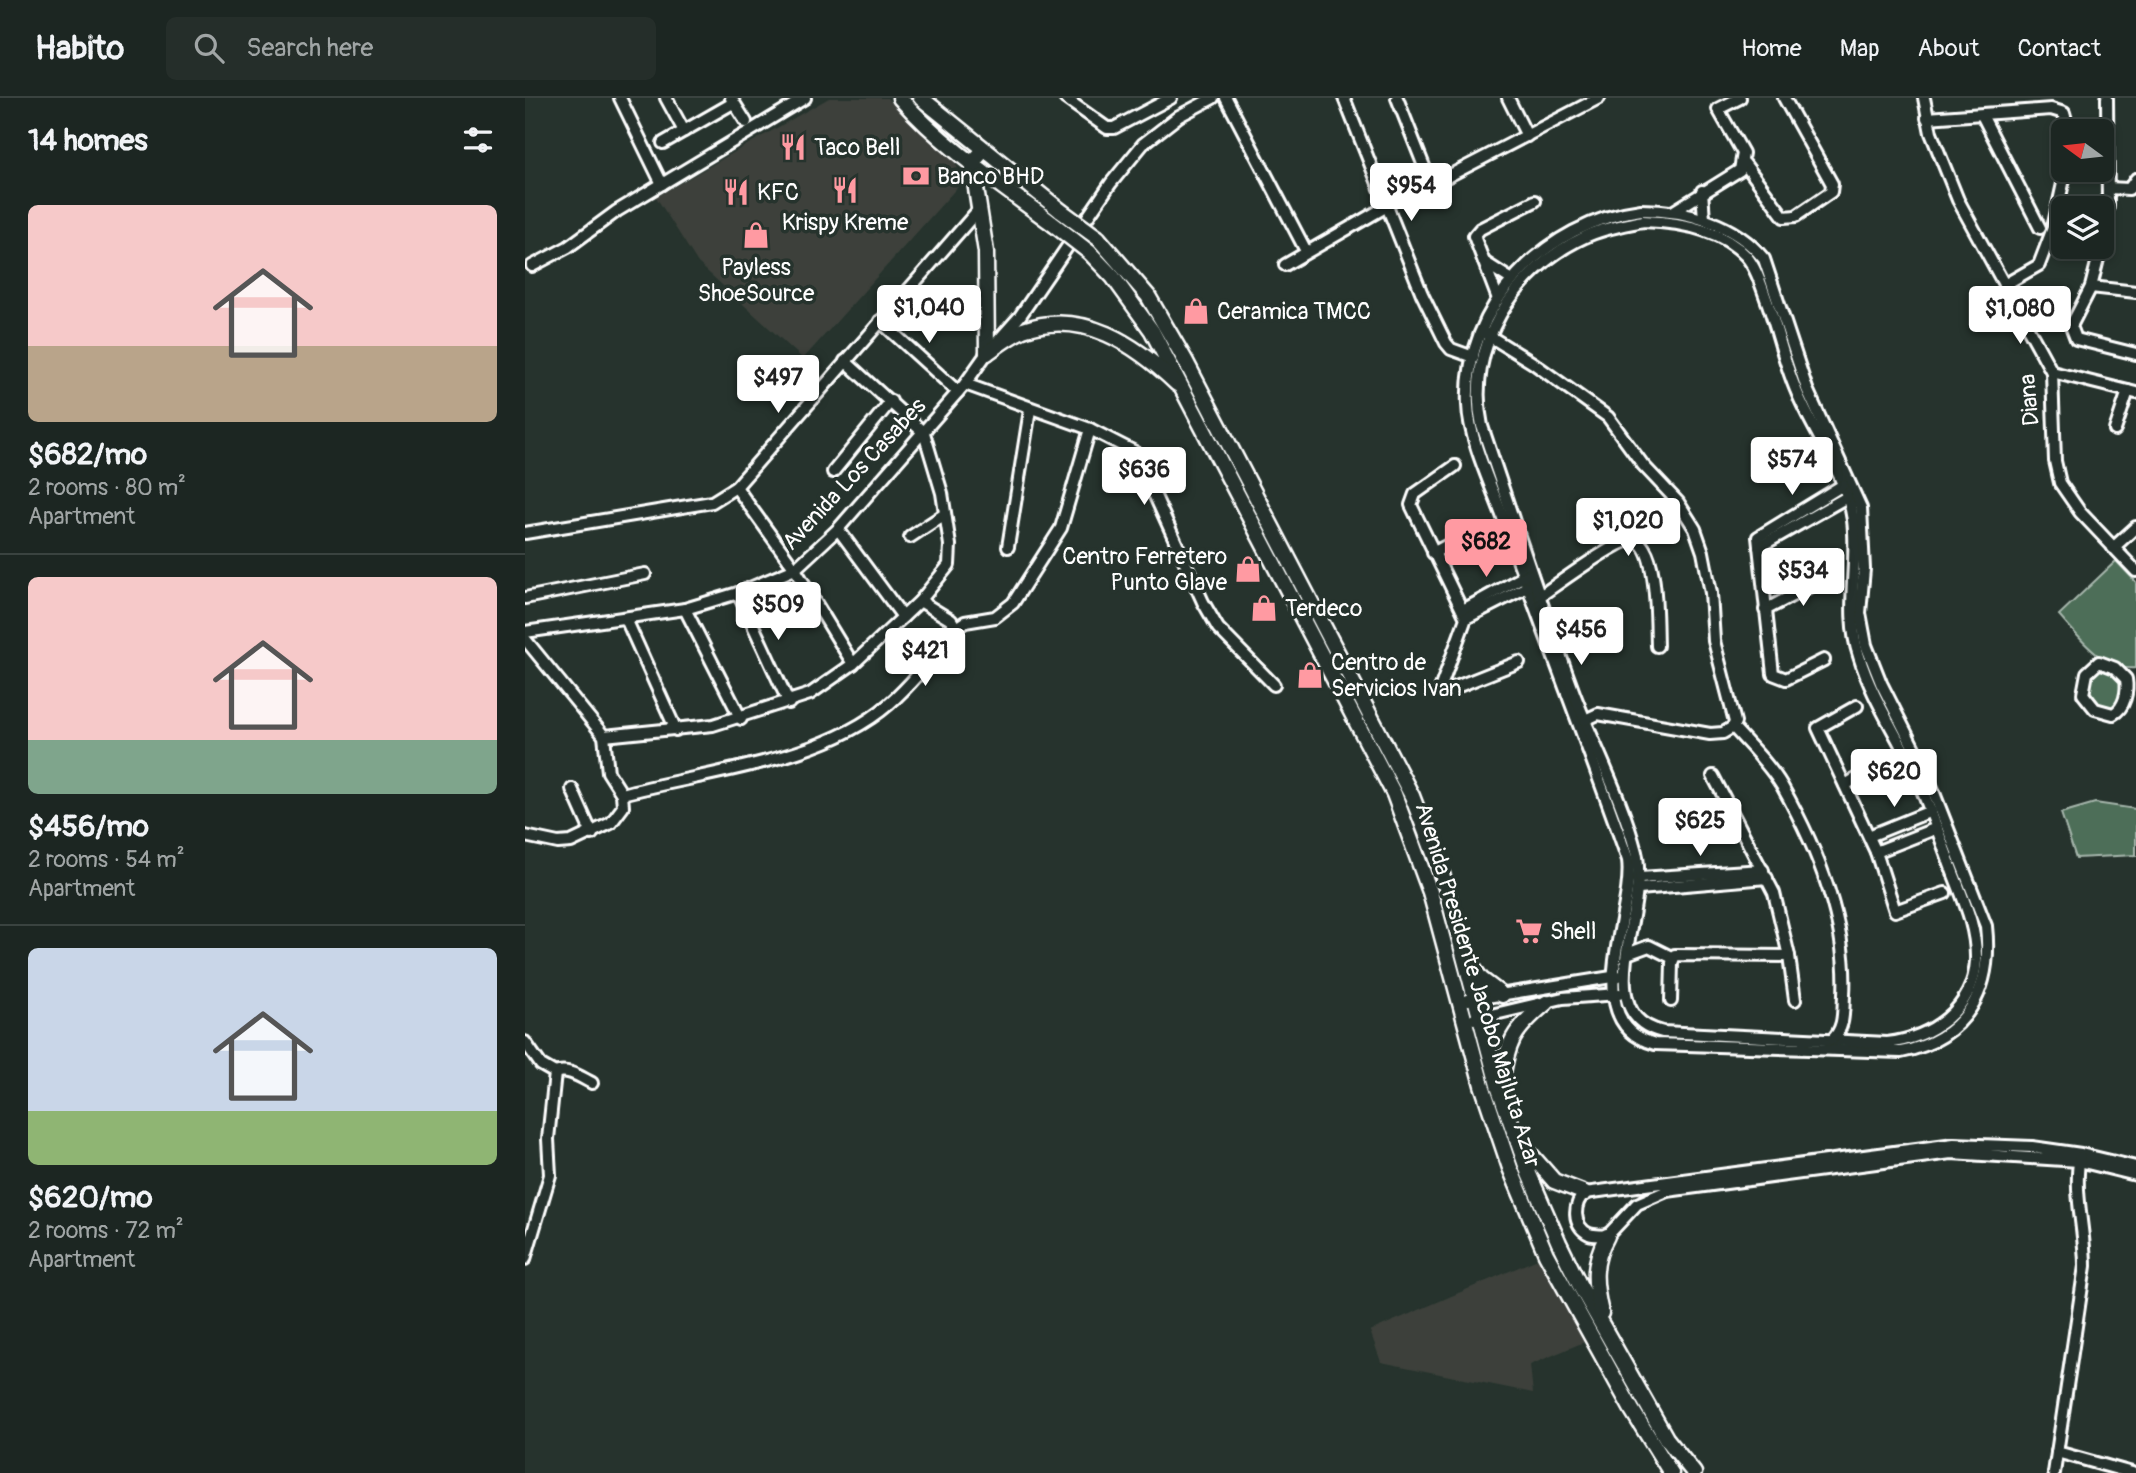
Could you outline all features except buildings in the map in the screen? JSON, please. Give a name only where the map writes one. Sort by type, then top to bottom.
[{"type":"main road","name":"Avenida Presidente Jacobo Majluta Azar","points":[[900,98],[917,117],[972,163],[1089,252],[1133,302],[1185,392],[1399,804],[1467,1000]]},
{"type":"main road","name":"Avenida Presidente Jacobo Majluta Azar","points":[[921,98],[983,150],[1098,238],[1148,296],[1185,360],[1412,796],[1440,867],[1462,949],[1471,1019],[1510,1168],[1546,1254],[1632,1410],[1671,1473]]},
{"type":"main road","points":[[983,150],[972,163],[987,274],[987,353]]},
{"type":"main road","points":[[987,353],[1021,331],[1043,325],[1070,324],[1103,331],[1130,344],[1185,392]]},
{"type":"main road","points":[[1462,949],[1481,979],[1502,995]]},
{"type":"main road","points":[[1499,1090],[1510,1040],[1523,1022],[1546,1003]]},
{"type":"main road","name":"Avenida Presidente Jacobo Majluta Azar","points":[[1471,1019],[1518,1138],[1529,1174],[1580,1286],[1666,1438],[1694,1473]]},
{"type":"main road","points":[[1518,1138],[1541,1169],[1554,1181],[1585,1192]]},
{"type":"main road","points":[[1604,1325],[1594,1265],[1607,1236]]},
{"type":"street","points":[[620,98],[662,184]]},
{"type":"street","points":[[666,98],[684,131]]},
{"type":"street","points":[[532,266],[568,247],[662,184],[805,98]]},
{"type":"street","points":[[1065,98],[1107,128],[1114,128],[1171,98]]},
{"type":"street","name":"Avenida Los Casabes","points":[[525,632],[626,620],[685,609],[738,593],[795,569],[838,529],[924,433],[1020,316],[1111,183],[1143,144],[1179,116],[1213,98]]},
{"type":"street","points":[[1226,98],[1306,251]]},
{"type":"street","points":[[1344,98],[1363,153],[1389,205],[1416,282],[1446,343],[1451,349],[1473,356]]},
{"type":"street","points":[[1397,98],[1421,165],[1429,179],[1437,182],[1599,98]]},
{"type":"street","points":[[1508,98],[1527,136]]},
{"type":"street","points":[[1740,98],[1718,109],[1743,153],[1744,163],[1784,218],[1796,216],[1831,192],[1832,184],[1784,98]]},
{"type":"street","name":"Diana","points":[[1924,98],[1927,118],[1958,200],[2052,372],[2055,461],[2060,483],[2113,548],[2136,571]]},
{"type":"street","points":[[2107,98],[2107,196]]},
{"type":"street","points":[[663,143],[732,100],[745,122]]},
{"type":"street","points":[[1927,118],[2058,110],[2067,119]]},
{"type":"street","points":[[1982,115],[2040,228]]},
{"type":"street","points":[[1674,211],[1702,191],[1740,170],[1744,163]]},
{"type":"street","points":[[2108,188],[2129,189],[2136,179]]},
{"type":"street","points":[[2004,285],[2034,270],[2042,259],[2064,182]]},
{"type":"street","points":[[1702,191],[1704,219]]},
{"type":"street","points":[[1498,299],[1474,236],[1480,229],[1535,201]]},
{"type":"street","points":[[1285,265],[1389,205]]},
{"type":"street","points":[[525,533],[712,502],[736,487],[980,208]]},
{"type":"street","points":[[1618,976],[1627,954],[1639,883],[1627,826],[1540,596],[1528,578],[1478,408],[1480,369],[1485,334],[1498,299],[1537,254],[1564,235],[1586,225],[1628,212],[1674,211],[1704,219],[1740,236],[1764,258],[1807,388],[1861,508],[1864,569],[1861,627],[1881,682],[1925,770],[1950,829],[1986,926],[1988,961],[1983,984],[1963,1020],[1943,1037],[1917,1049],[1901,1052],[1655,1044],[1637,1036],[1623,1022],[1618,994],[1618,976],[1629,878],[1628,860],[1528,578],[1468,408],[1473,356],[1485,334],[1524,281],[1548,258],[1588,235],[1643,221],[1666,222],[1703,230],[1734,246],[1754,268],[1796,391],[1847,497],[1853,521],[1854,547],[1851,627],[1859,658],[1931,811],[1972,922],[1976,964],[1969,987],[1941,1026],[1926,1033],[1887,1043],[1663,1032],[1645,1028],[1632,1016],[1618,994]]},
{"type":"street","points":[[2099,259],[2091,287],[2071,326],[2072,334],[2076,338],[2136,354]]},
{"type":"street","points":[[1484,262],[1512,280]]},
{"type":"street","points":[[2091,287],[2136,292]]},
{"type":"street","points":[[880,321],[961,388],[1090,429],[1135,452],[1203,602],[1218,628],[1274,685]]},
{"type":"street","points":[[1485,334],[1533,363],[1608,417],[1643,465],[1678,502],[1695,529],[1703,552],[1714,641],[1735,722],[1733,727],[1723,733],[1710,734],[1598,714],[1585,720]]},
{"type":"street","points":[[604,736],[676,730],[741,719],[789,703],[828,684],[920,601],[949,565],[950,545],[945,514],[924,433],[845,361]]},
{"type":"street","points":[[2052,372],[2132,392],[2115,430]]},
{"type":"street","points":[[832,472],[891,401]]},
{"type":"street","points":[[1008,547],[1030,410]]},
{"type":"street","points":[[622,794],[686,777],[755,766],[834,738],[889,704],[956,628],[965,622],[995,617],[1013,603],[1061,528],[1090,429]]},
{"type":"street","points":[[1455,466],[1412,497],[1411,505],[1464,614]]},
{"type":"street","points":[[1824,660],[1786,679],[1776,677],[1771,670],[1758,537],[1843,485]]},
{"type":"street","points":[[736,487],[795,569],[853,664]]},
{"type":"street","points":[[1759,547],[1847,497]]},
{"type":"street","points":[[910,537],[945,514]]},
{"type":"street","points":[[2113,548],[2136,527]]},
{"type":"street","points":[[838,529],[903,617]]},
{"type":"street","points":[[1433,553],[1474,531]]},
{"type":"street","points":[[1540,596],[1604,552],[1630,539],[1637,540],[1646,550],[1651,566],[1657,646]]},
{"type":"street","points":[[525,598],[645,574]]},
{"type":"street","points":[[1519,662],[1442,691],[1440,687],[1464,614],[1528,578]]},
{"type":"street","points":[[1765,610],[1826,579]]},
{"type":"street","points":[[738,593],[789,703]]},
{"type":"street","points":[[920,601],[951,620],[956,628]]},
{"type":"street","points":[[685,609],[741,719]]},
{"type":"street","points":[[626,620],[676,730]]},
{"type":"street","points":[[525,639],[604,736],[608,772],[622,794],[619,817],[592,834],[571,842],[558,843],[525,836]]},
{"type":"street","points":[[2095,663],[2115,668],[2131,677],[2121,709],[2113,714],[2095,709],[2083,694],[2084,679],[2095,663]]},
{"type":"street","points":[[1857,706],[1818,728],[1876,852],[1895,911],[1945,893]]},
{"type":"street","points":[[1733,727],[1781,784],[1825,881],[1842,936],[1845,977],[1843,1024],[1832,1040]]},
{"type":"street","points":[[1845,785],[1890,759]]},
{"type":"street","points":[[1713,776],[1765,874],[1789,956],[1795,1000]]},
{"type":"street","points":[[572,789],[592,834]]},
{"type":"street","points":[[1869,836],[1931,811]]},
{"type":"street","points":[[1876,852],[1937,828]]},
{"type":"street","points":[[1639,883],[1765,874]]},
{"type":"street","points":[[1627,954],[1649,946],[1673,958]]},
{"type":"street","points":[[1673,958],[1681,954],[1789,956]]},
{"type":"street","points":[[1671,1001],[1673,958]]},
{"type":"street","points":[[1467,1000],[1618,976]]},
{"type":"street","points":[[1562,983],[1564,998]]},
{"type":"street","points":[[1471,1019],[1564,998],[1618,994]]},
{"type":"street","points":[[525,1042],[541,1065],[555,1073],[570,1072],[592,1083]]},
{"type":"street","points":[[525,1259],[549,1175],[548,1139],[555,1073]]},
{"type":"street","points":[[2136,1167],[2080,1157],[1999,1144],[1954,1144],[1585,1192],[1578,1202],[1577,1221],[1589,1234],[1607,1236],[1637,1204],[1667,1191],[1951,1153],[2080,1157],[2136,1175]]},
{"type":"street","points":[[2054,1473],[2084,1266],[2085,1236],[2077,1175],[2080,1157]]},
{"type":"street","points":[[2057,1452],[2132,1473]]},
{"type":"shaded area","points":[[829,98],[887,98],[954,160],[963,181],[803,359],[698,263],[656,197]]},
{"type":"shaded area","points":[[1540,1258],[1584,1342],[1530,1365],[1533,1393],[1381,1362],[1370,1331]]},
{"type":"green space","points":[[2116,561],[2136,582],[2136,668],[2124,668],[2103,659],[2083,642],[2059,615]]},
{"type":"green space","points":[[2100,668],[2120,678],[2123,688],[2117,705],[2111,709],[2098,703],[2089,689],[2092,677]]},
{"type":"green space","points":[[2095,803],[2136,809],[2136,855],[2076,858],[2061,813]]},
{"type":"place","name":"Taco Bell","points":[[793,147]]},
{"type":"place","name":"Banco BHD","points":[[916,176]]},
{"type":"place","name":"Krispy Kreme","points":[[845,190]]},
{"type":"place","name":"KFC","points":[[736,192]]},
{"type":"place","name":"Payless ShoeSource","points":[[756,235]]},
{"type":"place","name":"Ceramica TMCC","points":[[1196,311]]},
{"type":"place","name":"Centro Ferretero Punto Glave","points":[[1248,569]]},
{"type":"place","name":"Terdeco","points":[[1264,608]]},
{"type":"place","name":"Centro de Servicios Ivan","points":[[1310,675]]},
{"type":"place","name":"Shell","points":[[1529,931]]}]
